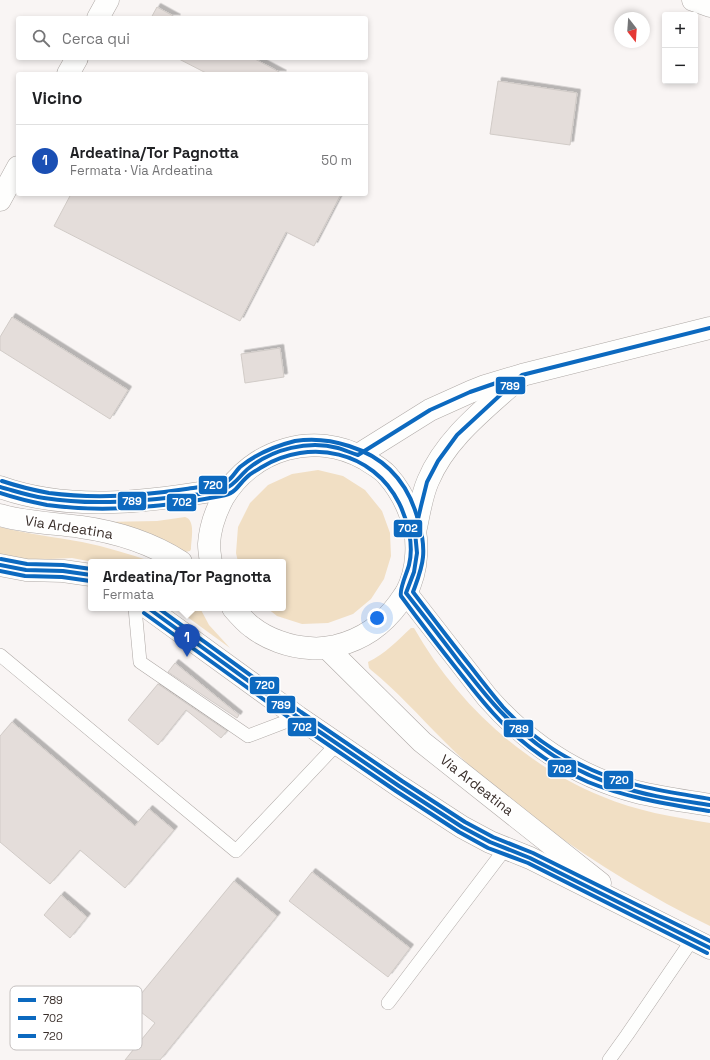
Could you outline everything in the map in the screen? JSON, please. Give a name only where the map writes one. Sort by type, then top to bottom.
[{"type":"main road","points":[[99,16],[108,0]]},
{"type":"main road","points":[[693,0],[710,6]]},
{"type":"main road","points":[[69,72],[76,60]]},
{"type":"main road","points":[[0,200],[16,171]]},
{"type":"main road","points":[[358,455],[436,407],[485,386],[522,375],[710,328]]},
{"type":"main road","points":[[415,532],[427,482],[438,460],[457,435],[522,375]]},
{"type":"main road","points":[[211,559],[209,544],[212,524],[219,505],[229,488],[243,473],[259,460],[277,452],[297,446],[318,445],[337,448],[358,455],[386,474],[401,494],[411,515],[415,532],[417,553],[414,572],[406,593],[392,612],[366,635],[348,643],[327,648],[309,648],[291,645],[253,628],[236,611]]},
{"type":"main road","name":"Via Ardeatina","points":[[0,487],[45,498],[71,501],[116,502],[161,499],[229,488]]},
{"type":"main road","name":"Via Ardeatina","points":[[0,515],[32,522],[82,527],[111,533],[155,547],[176,559]]},
{"type":"main road","points":[[0,565],[26,570],[63,571],[88,575]]},
{"type":"main road","points":[[406,593],[495,707],[518,730],[546,752],[585,774],[619,787],[653,796],[710,805]]},
{"type":"main road","name":"Via Ardeatina","points":[[152,611],[298,717],[462,827],[505,849],[530,858],[701,944]]},
{"type":"main road","name":"Via Ardeatina","points":[[327,648],[422,742],[637,911]]},
{"type":"lane","points":[[135,611],[140,662],[248,736],[298,717]]},
{"type":"lane","points":[[0,655],[236,851],[337,744]]},
{"type":"lane","points":[[388,1002],[505,849]]},
{"type":"lane","points":[[609,1060],[627,1035],[701,944]]},
{"type":"shaded area","points":[[318,470],[343,476],[365,490],[382,511],[390,533],[391,556],[384,579],[371,599],[353,614],[328,623],[302,624],[277,616],[271,611],[286,611],[286,559],[237,559],[236,553],[238,527],[250,503],[268,485],[292,474]]},
{"type":"shaded area","points":[[185,517],[191,522],[192,531],[191,549],[190,551],[185,552],[103,522],[157,521]]},
{"type":"shaded area","points":[[0,527],[20,532],[91,544],[143,559],[88,559],[88,561],[72,558],[30,560],[0,556]]},
{"type":"shaded area","points":[[179,611],[202,611],[209,625],[230,648]]},
{"type":"shaded area","points":[[411,628],[414,628],[450,681],[471,705],[493,727],[518,748],[544,766],[601,796],[628,806],[655,813],[710,823],[710,926],[625,880],[544,826],[489,783],[449,746],[390,686],[369,668],[368,662],[386,651]]},
{"type":"building","points":[[157,7],[173,16],[152,16]]},
{"type":"building","points":[[181,60],[257,60],[279,72],[204,72]]},
{"type":"building","points":[[498,81],[577,93],[570,145],[490,134]]},
{"type":"building","points":[[70,196],[340,196],[314,246],[286,232],[240,321],[54,226]]},
{"type":"building","points":[[12,317],[128,390],[110,419],[0,350],[0,337]]},
{"type":"building","points":[[280,348],[284,377],[245,383],[241,354]]},
{"type":"building","points":[[175,663],[239,715],[237,718],[168,672]]},
{"type":"building","points":[[158,684],[227,731],[221,738],[186,710],[158,745],[128,720]]},
{"type":"building","points":[[12,722],[135,826],[149,809],[174,830],[125,888],[80,850],[50,884],[0,842],[0,736]]},
{"type":"building","points":[[312,872],[410,948],[388,977],[289,901]]},
{"type":"building","points":[[234,881],[277,916],[160,1060],[125,1060],[133,1050],[142,1050],[142,1039],[155,1023],[142,1013],[142,993]]},
{"type":"building","points":[[61,895],[87,917],[70,938],[44,915]]},
{"type":"transit line","name":"789","points":[[710,328],[522,375],[457,435],[438,461],[427,482],[421,506],[415,532],[417,553],[414,572],[406,593],[492,702],[515,726],[541,747],[569,765],[615,785],[650,795],[710,805]]},
{"type":"transit line","name":"789","points":[[0,487],[27,495],[77,502],[143,500],[214,492],[229,487],[246,470],[258,461],[280,451],[291,448],[315,445],[327,446],[358,455],[430,410],[470,392],[499,382]]},
{"type":"transit line","name":"720","points":[[2,481],[37,491],[66,495],[135,495],[226,482],[240,467],[259,454],[280,445],[295,441],[329,441],[363,451],[375,458],[395,475],[410,497],[415,510],[422,536],[423,553],[420,570],[413,592],[503,707],[533,735],[555,751],[592,770],[635,785],[710,799]]},
{"type":"transit line","name":"702","points":[[0,493],[47,505],[90,509],[134,508],[200,500],[226,495],[262,467],[281,458],[300,453],[320,452],[339,455],[357,461],[373,471],[388,485],[399,503],[405,517],[411,549],[409,565],[402,585],[401,596],[472,688],[503,724],[549,761],[588,782],[603,788],[633,796],[709,811]]},
{"type":"transit line","name":"720","points":[[1,559],[27,564],[63,565],[88,569]]},
{"type":"transit line","name":"789","points":[[0,565],[26,570],[63,571],[88,575]]},
{"type":"transit line","name":"702","points":[[0,571],[25,576],[62,577],[88,581]]},
{"type":"transit line","name":"789","points":[[152,611],[298,717],[462,827],[490,842],[530,858],[710,948]]},
{"type":"transit line","name":"720","points":[[162,611],[301,712],[465,822],[493,837],[533,853],[710,941]]},
{"type":"transit line","name":"702","points":[[144,613],[295,722],[459,832],[488,848],[528,863],[707,953]]},
{"type":"place","name":"Ardeatina/Tor Pagnotta","points":[[187,657]]}]
